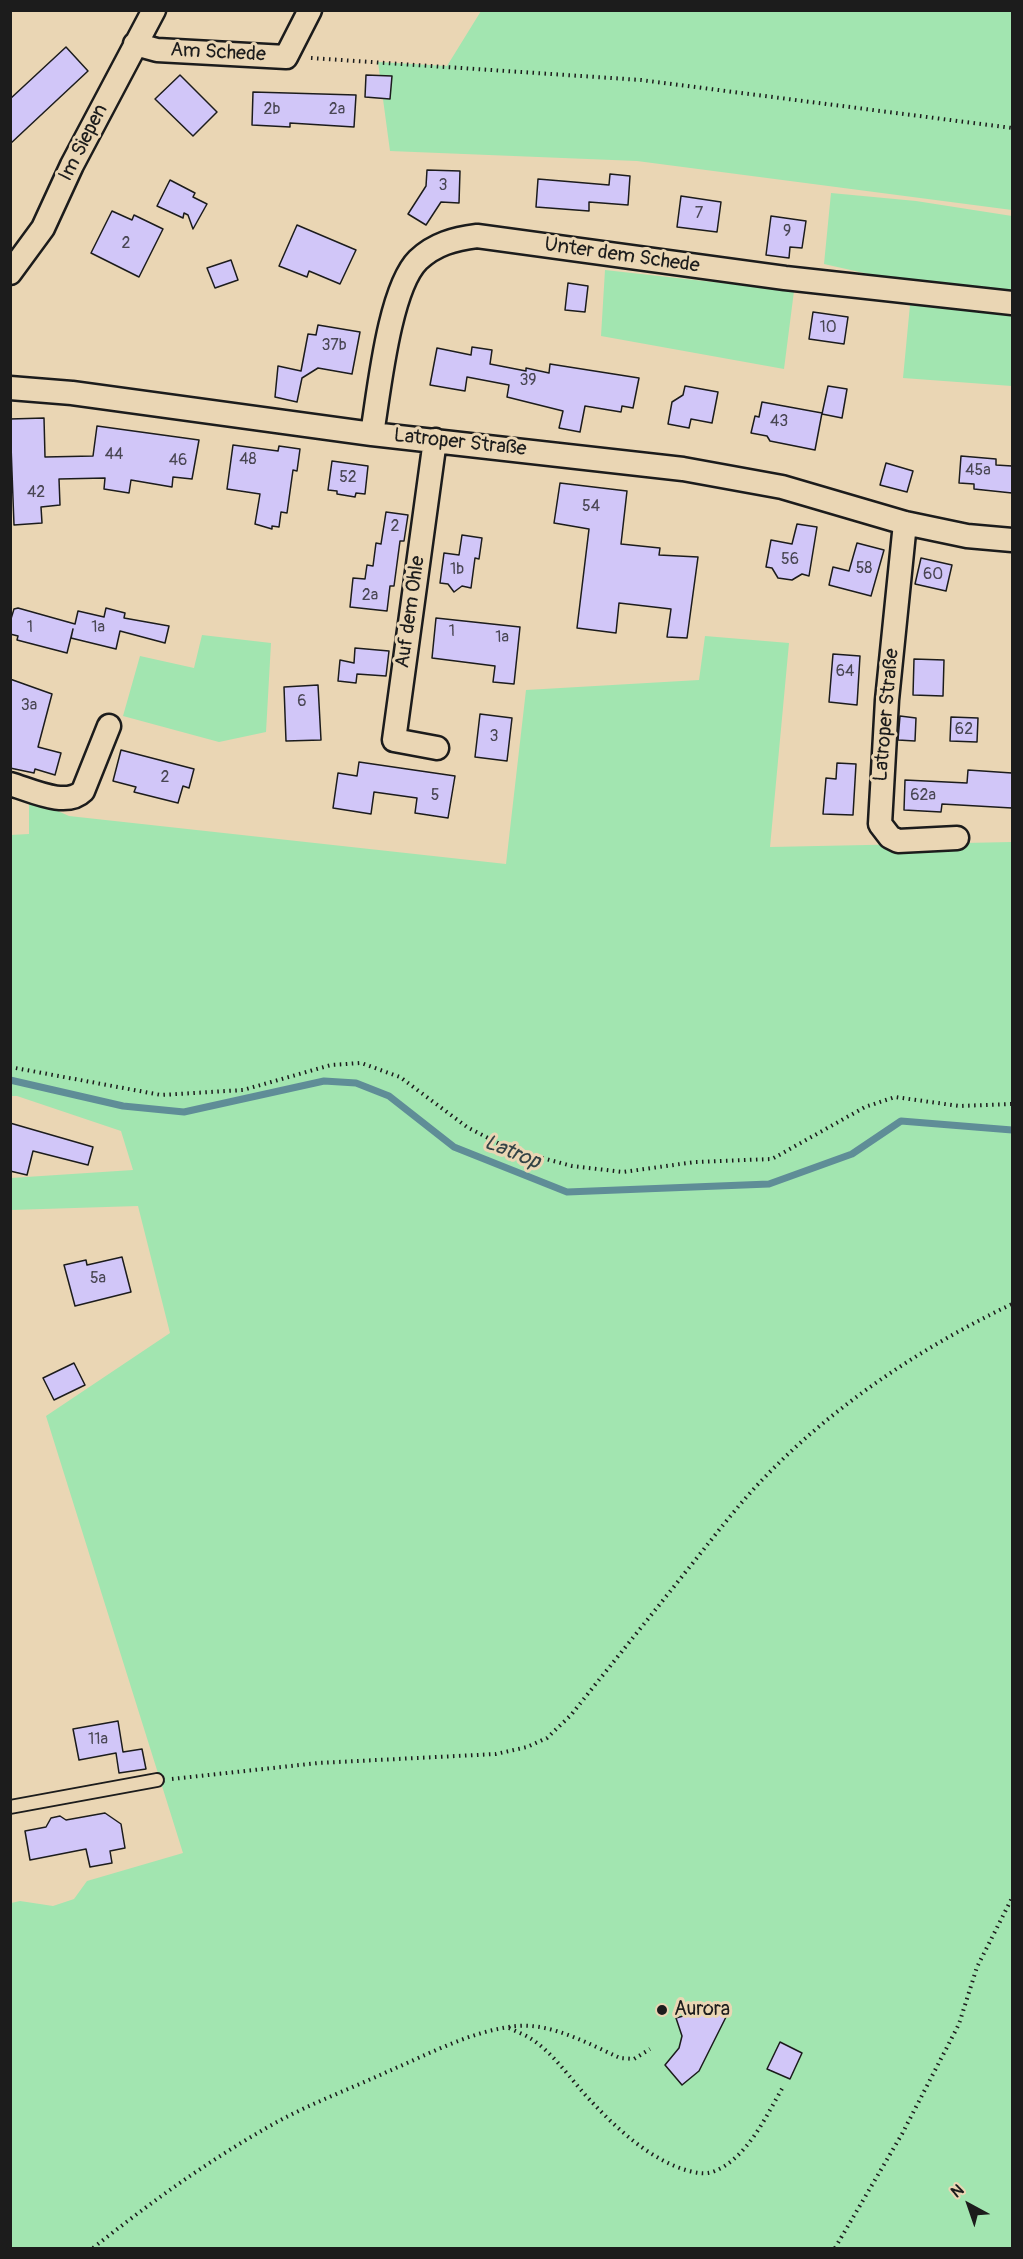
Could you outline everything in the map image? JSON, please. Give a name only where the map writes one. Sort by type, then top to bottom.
[{"type":"street","name":"Im Siepen","points":[[10,273],[43,228],[154,10]]},
{"type":"street","name":"Am Schede","points":[[135,44],[157,50],[286,57],[310,10]]},
{"type":"street","name":"Unter dem Schede","points":[[372,434],[399,296],[417,261],[437,246],[454,239],[477,236],[785,278],[1012,303]]},
{"type":"street","name":"Latroper Straße","points":[[10,388],[72,393],[372,434],[683,469],[782,487],[905,523],[967,536],[1012,540]]},
{"type":"street","name":"Auf dem Ohle","points":[[435,440],[394,740],[437,748]]},
{"type":"street","name":"Latroper Straße","points":[[905,523],[879,814],[884,830],[898,841],[957,838]]},
{"type":"street","points":[[10,784],[69,800],[79,796],[84,791],[109,726]]},
{"type":"lane","points":[[10,1808],[157,1780]]},
{"type":"path","points":[[286,57],[641,80],[1012,128]]},
{"type":"path","points":[[10,1067],[161,1095],[243,1090],[331,1065],[362,1063],[400,1077],[467,1127],[509,1149],[572,1166],[623,1172],[695,1162],[772,1158],[789,1151],[865,1107],[895,1097],[959,1106],[1012,1104]]},
{"type":"path","points":[[157,1780],[318,1763],[496,1754],[527,1747],[548,1738],[571,1715],[755,1488],[806,1437],[856,1397],[909,1362],[975,1322],[1012,1304]]},
{"type":"path","points":[[835,2248],[902,2134],[959,2024],[977,1967],[1012,1898]]},
{"type":"path","points":[[93,2248],[138,2212],[221,2155],[278,2121],[440,2049],[508,2028],[540,2027],[620,2058],[634,2059],[650,2049]]},
{"type":"path","points":[[508,2028],[533,2040],[558,2063],[604,2114],[650,2152],[666,2163],[697,2173],[715,2172],[737,2154],[754,2135],[783,2087]]},
{"type":"green space","points":[[481,11],[1012,11],[1012,210],[637,161],[390,151],[378,62],[447,66]]},
{"type":"green space","points":[[831,193],[916,201],[1012,216],[1012,292],[913,284],[824,264]]},
{"type":"green space","points":[[605,270],[794,291],[784,369],[601,336]]},
{"type":"green space","points":[[910,305],[1012,314],[1012,386],[903,378]]},
{"type":"green space","points":[[202,635],[271,643],[266,732],[219,742],[123,716],[140,656],[194,668]]},
{"type":"green space","points":[[705,636],[789,643],[770,847],[1012,842],[1012,2248],[11,2248],[11,1903],[20,1901],[53,1906],[74,1899],[87,1881],[183,1853],[46,1416],[170,1333],[138,1206],[11,1210],[11,1178],[133,1170],[121,1131],[17,1096],[11,1096],[10,835],[29,834],[29,798],[69,816],[506,864],[526,690],[699,680]]},
{"type":"building","points":[[66,47],[88,71],[10,144],[10,99]]},
{"type":"building","points":[[180,75],[217,112],[193,136],[155,99]]},
{"type":"building","points":[[366,75],[392,76],[390,99],[365,97]]},
{"type":"building","points":[[253,92],[356,95],[354,127],[290,123],[290,127],[252,125]]},
{"type":"building","points":[[427,170],[460,171],[459,203],[441,202],[426,225],[408,214],[426,186]]},
{"type":"building","points":[[610,174],[630,176],[628,205],[589,202],[589,211],[536,207],[538,179],[609,185]]},
{"type":"building","points":[[170,180],[195,193],[193,197],[207,204],[193,229],[188,215],[184,213],[183,218],[157,206]]},
{"type":"building","points":[[681,196],[721,202],[717,232],[677,227]]},
{"type":"building","points":[[112,211],[132,220],[134,215],[163,229],[139,277],[91,253]]},
{"type":"building","points":[[771,216],[806,221],[802,248],[790,247],[789,258],[766,255]]},
{"type":"building","points":[[297,225],[356,250],[340,284],[309,271],[307,277],[279,266]]},
{"type":"building","points":[[231,260],[238,280],[215,288],[207,268]]},
{"type":"building","points":[[568,283],[588,286],[585,312],[565,310]]},
{"type":"building","points":[[813,312],[848,317],[844,344],[809,339]]},
{"type":"building","points":[[318,325],[360,332],[352,374],[318,368],[302,378],[297,402],[275,397],[278,366],[301,371],[308,334],[316,335]]},
{"type":"building","points":[[472,347],[492,350],[490,364],[526,371],[526,368],[549,373],[550,364],[639,378],[633,408],[622,406],[621,412],[585,406],[580,432],[559,428],[563,411],[507,397],[509,385],[467,377],[465,391],[430,385],[437,348],[471,355]]},
{"type":"building","points":[[685,386],[718,392],[712,423],[691,419],[689,428],[668,424],[672,402],[683,395]]},
{"type":"building","points":[[828,386],[847,389],[842,418],[822,414]]},
{"type":"building","points":[[762,402],[822,413],[815,450],[770,441],[767,436],[751,433],[755,416],[759,417]]},
{"type":"building","points":[[44,418],[45,457],[93,456],[97,426],[199,440],[192,479],[173,477],[172,487],[131,480],[129,493],[104,489],[105,478],[59,479],[60,505],[41,507],[42,523],[14,525],[10,419]]},
{"type":"building","points":[[233,445],[278,451],[279,446],[300,449],[297,471],[293,470],[287,513],[281,512],[279,527],[272,526],[272,529],[255,524],[260,494],[227,489]]},
{"type":"building","points":[[961,456],[996,459],[996,465],[1012,466],[1012,493],[974,489],[974,484],[959,483]]},
{"type":"building","points":[[332,461],[368,466],[365,494],[356,493],[355,497],[328,490]]},
{"type":"building","points":[[886,463],[913,471],[907,492],[880,485]]},
{"type":"building","points":[[560,483],[627,491],[621,544],[660,548],[659,555],[698,557],[687,638],[667,637],[671,609],[619,603],[616,633],[577,628],[589,529],[554,523]]},
{"type":"building","points":[[386,512],[408,515],[404,541],[400,541],[394,586],[390,586],[387,611],[350,607],[353,578],[365,579],[367,565],[373,566],[376,543],[381,544]]},
{"type":"building","points":[[797,524],[817,527],[809,576],[802,574],[792,580],[778,578],[772,568],[766,567],[771,540],[792,544]]},
{"type":"building","points":[[462,535],[482,538],[479,559],[475,558],[471,588],[462,586],[454,592],[448,584],[440,583],[444,553],[459,555]]},
{"type":"building","points":[[857,543],[884,550],[871,596],[829,585],[833,567],[849,571]]},
{"type":"building","points":[[921,558],[952,565],[946,591],[915,584]]},
{"type":"building","points":[[18,608],[75,624],[78,611],[104,617],[106,608],[125,613],[124,618],[169,626],[165,643],[120,631],[116,649],[71,638],[73,629],[67,653],[17,640],[18,636],[10,634],[10,622],[14,609]]},
{"type":"building","points":[[436,618],[520,627],[514,684],[493,682],[495,666],[432,658]]},
{"type":"building","points":[[355,648],[389,651],[386,676],[357,674],[356,683],[338,681],[340,660],[354,663]]},
{"type":"building","points":[[833,654],[860,656],[857,705],[829,702]]},
{"type":"building","points":[[914,659],[944,660],[943,696],[913,695]]},
{"type":"building","points":[[10,679],[52,694],[38,747],[61,753],[55,775],[35,769],[34,773],[10,768]]},
{"type":"building","points":[[318,685],[321,740],[286,741],[284,687]]},
{"type":"building","points":[[480,714],[512,718],[507,761],[475,757]]},
{"type":"building","points":[[900,716],[916,718],[915,741],[898,740]]},
{"type":"building","points":[[951,717],[978,718],[977,742],[950,741]]},
{"type":"building","points":[[121,750],[194,769],[189,788],[183,786],[178,803],[134,792],[136,787],[113,781]]},
{"type":"building","points":[[359,762],[455,776],[448,818],[415,813],[417,798],[374,792],[371,814],[333,808],[338,773],[357,776]]},
{"type":"building","points":[[837,763],[856,764],[853,815],[823,814],[826,778],[836,779]]},
{"type":"building","points":[[968,770],[1012,773],[1012,808],[942,804],[941,812],[904,810],[905,780],[967,783]]},
{"type":"building","points":[[10,1123],[93,1147],[88,1165],[33,1151],[27,1175],[10,1171]]},
{"type":"building","points":[[122,1257],[131,1292],[75,1306],[64,1265],[86,1260],[87,1265]]},
{"type":"building","points":[[74,1363],[85,1385],[54,1400],[43,1378]]},
{"type":"building","points":[[118,1721],[123,1752],[142,1749],[146,1769],[119,1773],[116,1753],[79,1760],[73,1729]]},
{"type":"building","points":[[105,1813],[121,1824],[125,1848],[110,1851],[112,1863],[90,1867],[86,1849],[30,1860],[25,1831],[46,1827],[51,1818],[60,1816],[66,1820]]},
{"type":"building","points":[[705,2010],[707,2016],[729,2011],[699,2071],[682,2085],[665,2065],[679,2048],[682,2036],[676,2018]]},
{"type":"building","points":[[780,2042],[802,2053],[790,2079],[767,2069]]},
{"type":"waterway","name":"Latrop","points":[[10,1080],[123,1106],[184,1112],[324,1081],[356,1083],[389,1096],[454,1147],[567,1192],[769,1184],[852,1154],[901,1121],[1012,1130]]},
{"type":"place","name":"Aurora","points":[[662,2010]]}]
